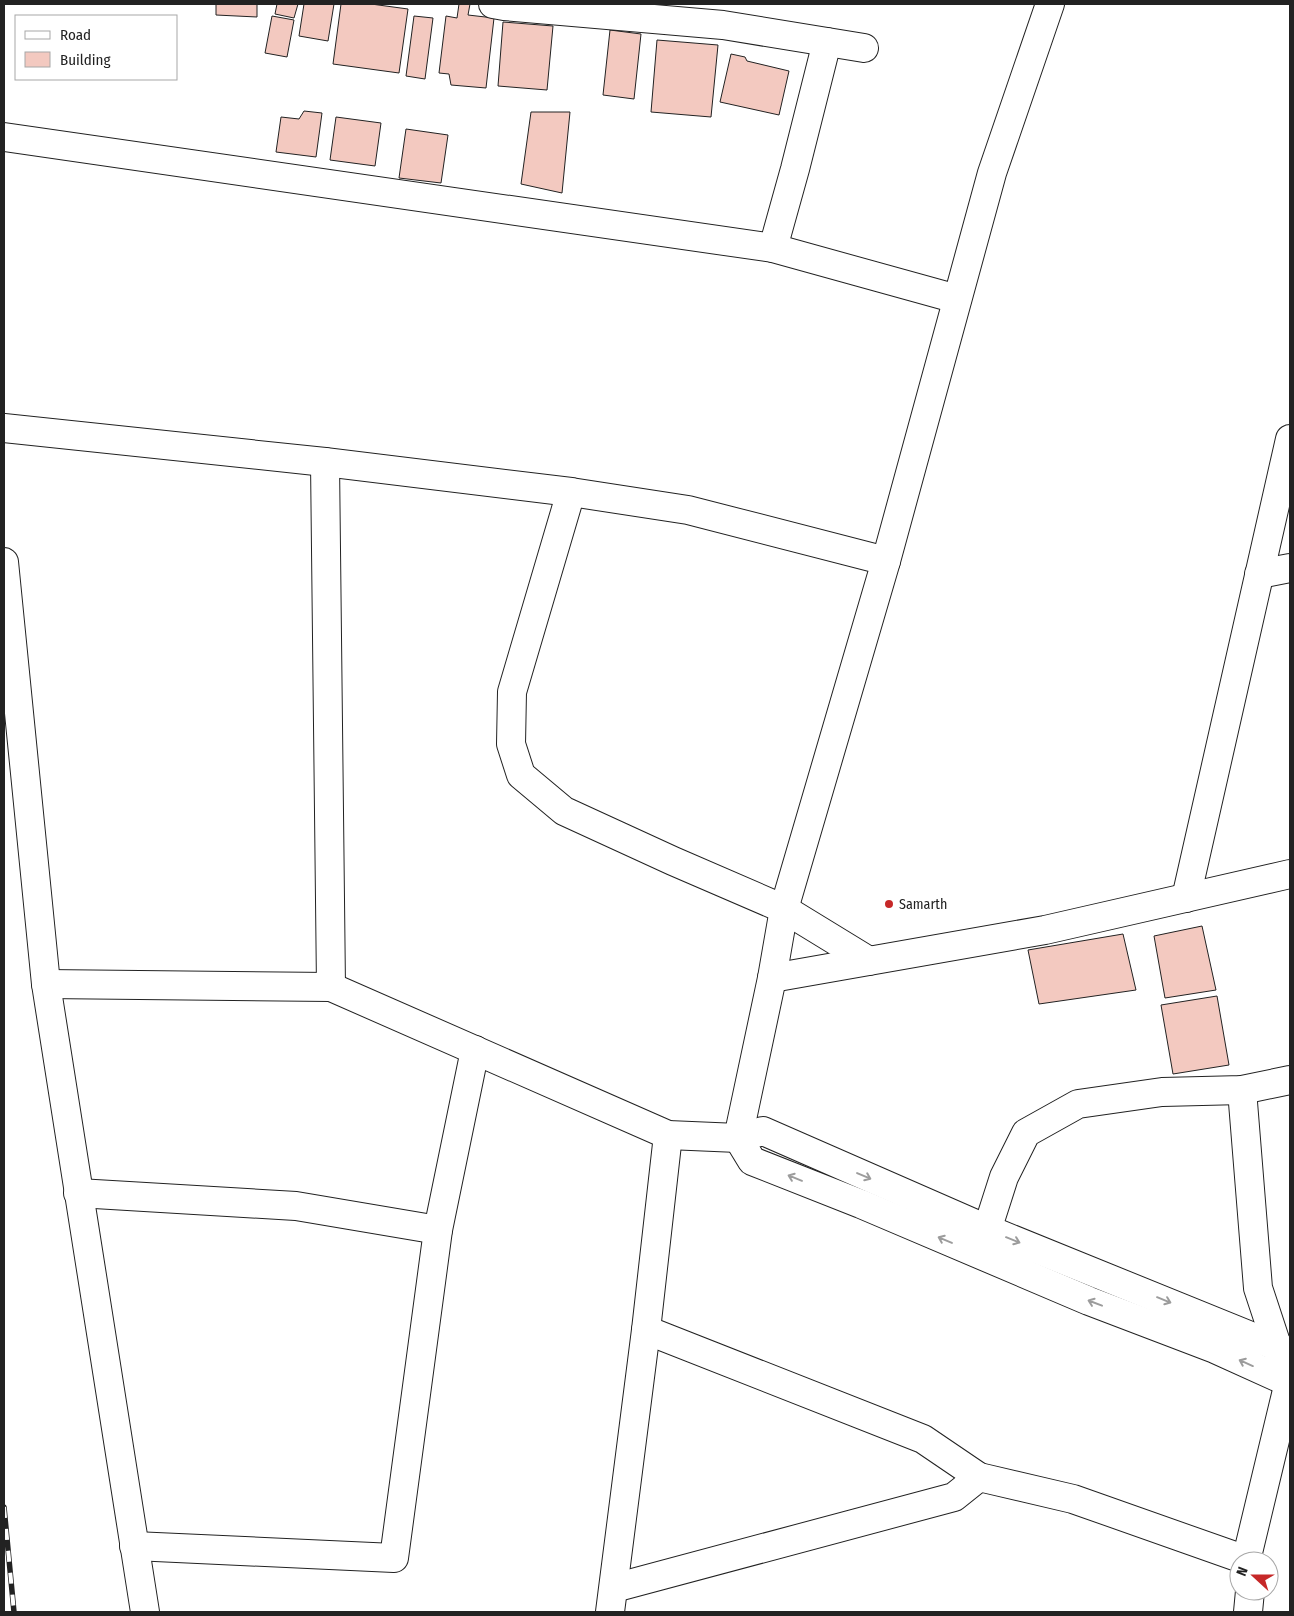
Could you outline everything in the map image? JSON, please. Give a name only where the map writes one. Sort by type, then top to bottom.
[{"type":"street","points":[[1050,4],[992,173],[886,561],[784,909],[772,978],[738,1138],[752,1160],[861,1204],[983,1242],[1284,1348]]},
{"type":"street","points":[[500,5],[723,25],[864,48]]},
{"type":"street","points":[[773,248],[827,42]]},
{"type":"street","points":[[4,138],[773,248],[957,299]]},
{"type":"street","points":[[4,428],[326,462],[571,492],[688,510],[886,561]]},
{"type":"street","points":[[1186,898],[1290,439]]},
{"type":"street","points":[[326,462],[331,987]]},
{"type":"street","points":[[571,492],[512,692],[511,744],[521,775],[564,811],[784,909],[869,961]]},
{"type":"street","points":[[4,562],[46,984],[145,1612]]},
{"type":"street","points":[[1259,574],[1290,568]]},
{"type":"street","points":[[772,978],[1045,930],[1290,874]]},
{"type":"street","points":[[46,984],[331,987],[668,1136],[738,1138]]},
{"type":"street","points":[[134,1546],[394,1558],[438,1230],[475,1050]]},
{"type":"street","points":[[983,1242],[1004,1177],[1026,1133],[1078,1104],[1162,1092],[1242,1090],[1290,1080]]},
{"type":"street","points":[[1242,1090],[1258,1288],[1284,1348],[1290,1382],[1248,1551]]},
{"type":"street","points":[[668,1136],[612,1600],[954,1496],[979,1477]]},
{"type":"street","points":[[78,1193],[296,1206],[438,1230]]},
{"type":"street","points":[[983,1242],[1089,1301],[1215,1349],[1290,1382]]},
{"type":"street","points":[[646,1330],[923,1439],[979,1477],[1073,1499],[1229,1555]]},
{"type":"building","points":[[216,4],[257,4],[257,17],[216,15]]},
{"type":"building","points":[[277,4],[298,4],[294,18],[275,14]]},
{"type":"building","points":[[304,4],[334,4],[328,41],[299,36]]},
{"type":"building","points":[[341,4],[371,4],[408,9],[399,73],[333,64]]},
{"type":"building","points":[[459,4],[470,4],[468,15],[494,18],[486,88],[451,85],[449,74],[439,73],[446,16],[457,18]]},
{"type":"building","points":[[272,16],[294,20],[287,57],[265,53]]},
{"type":"building","points":[[414,16],[433,18],[425,79],[406,76]]},
{"type":"building","points":[[503,22],[553,26],[547,90],[498,86]]},
{"type":"building","points":[[610,30],[641,34],[634,99],[603,95]]},
{"type":"building","points":[[657,40],[718,45],[711,117],[651,112]]},
{"type":"building","points":[[731,54],[745,57],[747,61],[789,71],[779,115],[720,102]]},
{"type":"building","points":[[304,111],[322,113],[316,157],[276,152],[281,117],[299,119]]},
{"type":"building","points":[[531,112],[570,112],[562,193],[521,184]]},
{"type":"building","points":[[336,117],[381,123],[375,166],[330,160]]},
{"type":"building","points":[[406,129],[448,135],[441,183],[399,178]]},
{"type":"building","points":[[1202,926],[1216,990],[1165,998],[1154,936]]},
{"type":"building","points":[[1123,934],[1136,990],[1039,1004],[1028,950]]},
{"type":"building","points":[[1217,996],[1229,1065],[1173,1074],[1161,1005]]},
{"type":"railway","points":[[4,1507],[14,1612]]},
{"type":"place","name":"Samarth","points":[[889,904]]}]
